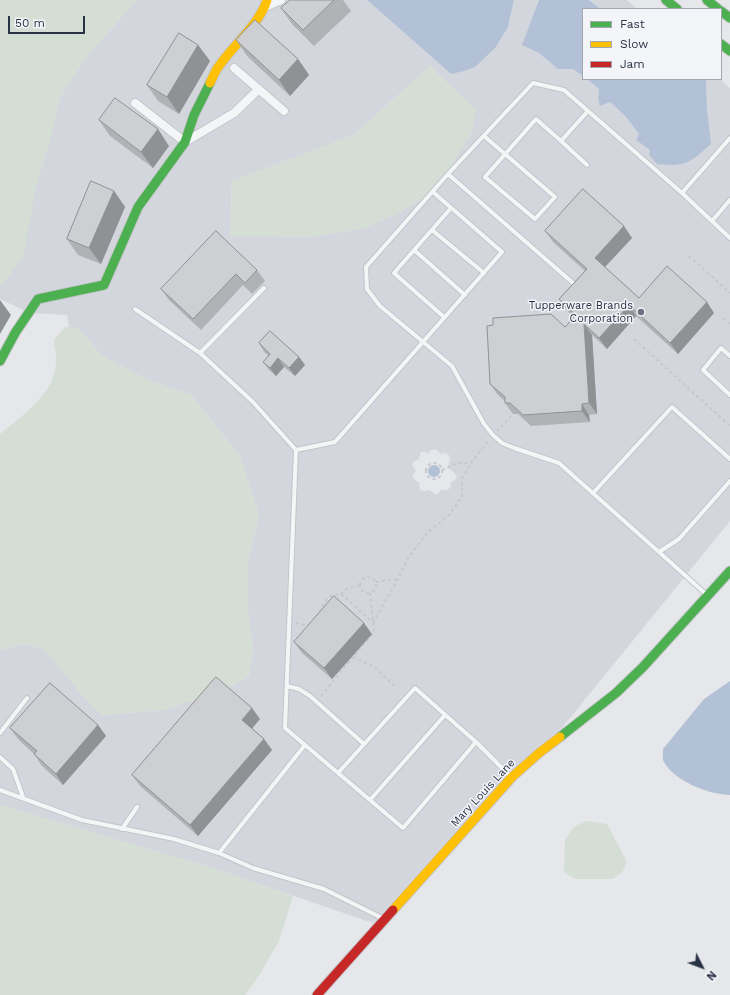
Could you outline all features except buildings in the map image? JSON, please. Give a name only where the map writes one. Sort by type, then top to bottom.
[{"type":"street","points":[[0,361],[15,333],[38,299],[104,285],[138,207],[185,142],[194,115],[218,67],[266,4],[281,0]]},
{"type":"street","points":[[666,0],[676,8]]},
{"type":"street","points":[[707,0],[717,8]]},
{"type":"street","points":[[722,12],[730,18]]},
{"type":"street","points":[[234,68],[284,111]]},
{"type":"street","points":[[185,142],[234,112],[259,89]]},
{"type":"street","points":[[135,103],[185,142]]},
{"type":"street","name":"Mary Louis Lane","points":[[317,995],[512,777],[539,753],[616,693],[643,667],[730,571]]},
{"type":"lane","points":[[708,595],[559,463],[502,443],[493,435],[484,424],[452,366],[380,306],[367,289],[366,267],[448,174],[534,83],[564,90],[682,193],[730,238]]},
{"type":"lane","points":[[561,141],[588,111]]},
{"type":"lane","points":[[484,136],[505,154],[554,197],[535,219],[485,176],[505,154],[536,119],[587,165]]},
{"type":"lane","points":[[682,193],[730,138]]},
{"type":"lane","points":[[448,174],[573,283]]},
{"type":"lane","points":[[296,450],[335,442],[502,252],[433,192]]},
{"type":"lane","points":[[712,221],[730,200]]},
{"type":"lane","points":[[444,317],[394,273],[451,208]]},
{"type":"lane","points":[[432,230],[484,273]]},
{"type":"lane","points":[[414,250],[465,295]]},
{"type":"lane","points":[[200,353],[264,288]]},
{"type":"lane","points":[[135,309],[200,353],[253,402],[296,450],[285,728],[402,828],[476,742]]},
{"type":"lane","points":[[730,356],[721,348],[703,370],[730,395]]},
{"type":"lane","points":[[593,493],[672,407],[730,459]]},
{"type":"lane","points":[[659,552],[679,539],[730,481]]},
{"type":"lane","points":[[287,686],[299,689],[310,696],[364,744]]},
{"type":"lane","points":[[338,773],[416,688],[512,777]]},
{"type":"lane","points":[[0,733],[27,698]]},
{"type":"lane","points":[[370,800],[445,715]]},
{"type":"lane","points":[[218,853],[305,745]]},
{"type":"lane","points":[[0,757],[12,769],[23,797]]},
{"type":"lane","points":[[0,790],[23,797],[82,820],[174,839],[218,853],[253,868],[324,889],[385,919]]},
{"type":"lane","points":[[122,829],[137,807]]},
{"type":"path","points":[[689,256],[730,293]]},
{"type":"path","points":[[723,318],[730,324]]},
{"type":"path","points":[[634,339],[730,426]]},
{"type":"path","points":[[373,623],[408,558],[427,533],[448,516],[462,497],[462,479],[471,463],[482,447],[513,414]]},
{"type":"path","points":[[442,470],[437,464],[433,464],[427,468],[427,473],[430,477],[437,478],[441,475],[442,470],[458,463],[471,463]]},
{"type":"path","points":[[370,593],[362,591],[360,585],[362,579],[367,577],[372,578],[375,582]]},
{"type":"path","points":[[375,582],[398,579]]},
{"type":"path","points":[[370,593],[374,590],[375,582]]},
{"type":"path","points":[[315,621],[324,603],[330,596],[340,594],[347,589],[360,585]]},
{"type":"path","points":[[320,696],[374,632],[370,593]]},
{"type":"path","points":[[340,594],[373,623]]},
{"type":"path","points":[[289,621],[312,627]]},
{"type":"path","points":[[353,657],[374,668],[395,686]]},
{"type":"shaded area","points":[[0,0],[137,0],[86,57],[59,99],[50,141],[36,185],[24,255],[3,284],[0,284]]},
{"type":"shaded area","points":[[137,0],[367,0],[451,74],[508,27],[514,0],[539,0],[523,45],[539,53],[558,68],[573,69],[582,75],[582,80],[588,80],[599,89],[598,98],[610,102],[625,116],[639,134],[636,140],[650,150],[707,110],[706,80],[721,80],[730,88],[730,521],[561,729],[535,749],[508,773],[373,923],[209,867],[0,805],[0,650],[23,644],[44,649],[90,704],[102,715],[163,710],[222,691],[249,676],[253,649],[248,611],[248,561],[259,515],[240,456],[191,395],[148,380],[101,355],[78,328],[69,328],[67,315],[30,313],[0,299],[0,284],[3,284],[36,185],[50,141],[59,99],[86,57]],"holes":[[[430,66],[472,131],[449,169],[424,197],[400,212],[365,228],[310,237],[230,235],[232,181],[354,135]],[[436,449],[441,454],[445,453],[449,455],[450,459],[448,467],[457,476],[455,480],[451,482],[450,488],[447,490],[441,490],[438,494],[435,494],[429,490],[420,490],[419,482],[413,478],[416,471],[412,465],[414,461],[419,459],[421,452],[428,454],[431,450]]]},
{"type":"shaded area","points":[[590,0],[627,0],[636,8],[600,8]]},
{"type":"shaded area","points":[[430,66],[476,110],[472,131],[449,169],[424,197],[400,212],[365,228],[310,237],[230,236],[232,181],[354,135]]},
{"type":"shaded area","points":[[65,327],[78,328],[101,355],[148,380],[191,395],[240,456],[259,515],[248,561],[248,611],[253,649],[249,676],[222,691],[163,710],[102,715],[90,704],[44,649],[23,644],[0,650],[0,434],[28,411],[44,394],[54,374],[56,357],[54,340]]},
{"type":"shaded area","points":[[0,805],[209,867],[293,896],[279,941],[258,977],[245,995],[0,995]]},
{"type":"shaded area","points":[[586,821],[607,824],[627,862],[623,871],[613,879],[576,879],[564,872],[565,840],[574,827]]},
{"type":"water","points":[[367,0],[514,0],[508,27],[495,48],[475,67],[451,74]]},
{"type":"water","points":[[539,0],[589,0],[600,8],[582,8],[582,75],[573,69],[558,69],[539,53],[522,45]]},
{"type":"water","points":[[588,80],[706,80],[707,110],[711,144],[698,156],[687,162],[675,165],[657,164],[649,155],[650,150],[636,140],[639,134],[625,116],[610,102],[600,106],[598,98],[599,89]]},
{"type":"water","points":[[434,465],[438,467],[440,471],[438,475],[434,477],[430,475],[428,471],[430,467]]},
{"type":"water","points":[[730,681],[730,795],[703,790],[684,781],[669,769],[663,761],[663,749],[704,699]]},
{"type":"traffic: fast","points":[[666,0],[676,8]]},
{"type":"traffic: fast","points":[[707,0],[717,8]]},
{"type":"traffic: fast","points":[[722,12],[730,18]]},
{"type":"traffic: fast","points":[[722,45],[730,51]]},
{"type":"traffic: fast","points":[[0,361],[15,333],[38,299],[104,285],[138,207],[185,142],[194,115],[210,83]]},
{"type":"traffic: fast","points":[[560,737],[616,693],[643,667],[730,571]]},
{"type":"traffic: slow","points":[[210,83],[219,66],[259,17],[267,0]]},
{"type":"traffic: slow","points":[[393,910],[512,777],[560,737]]},
{"type":"traffic: jam","points":[[317,995],[393,910]]},
{"type":"place","name":"Tupperware Brands Corporation","points":[[641,312]]}]
